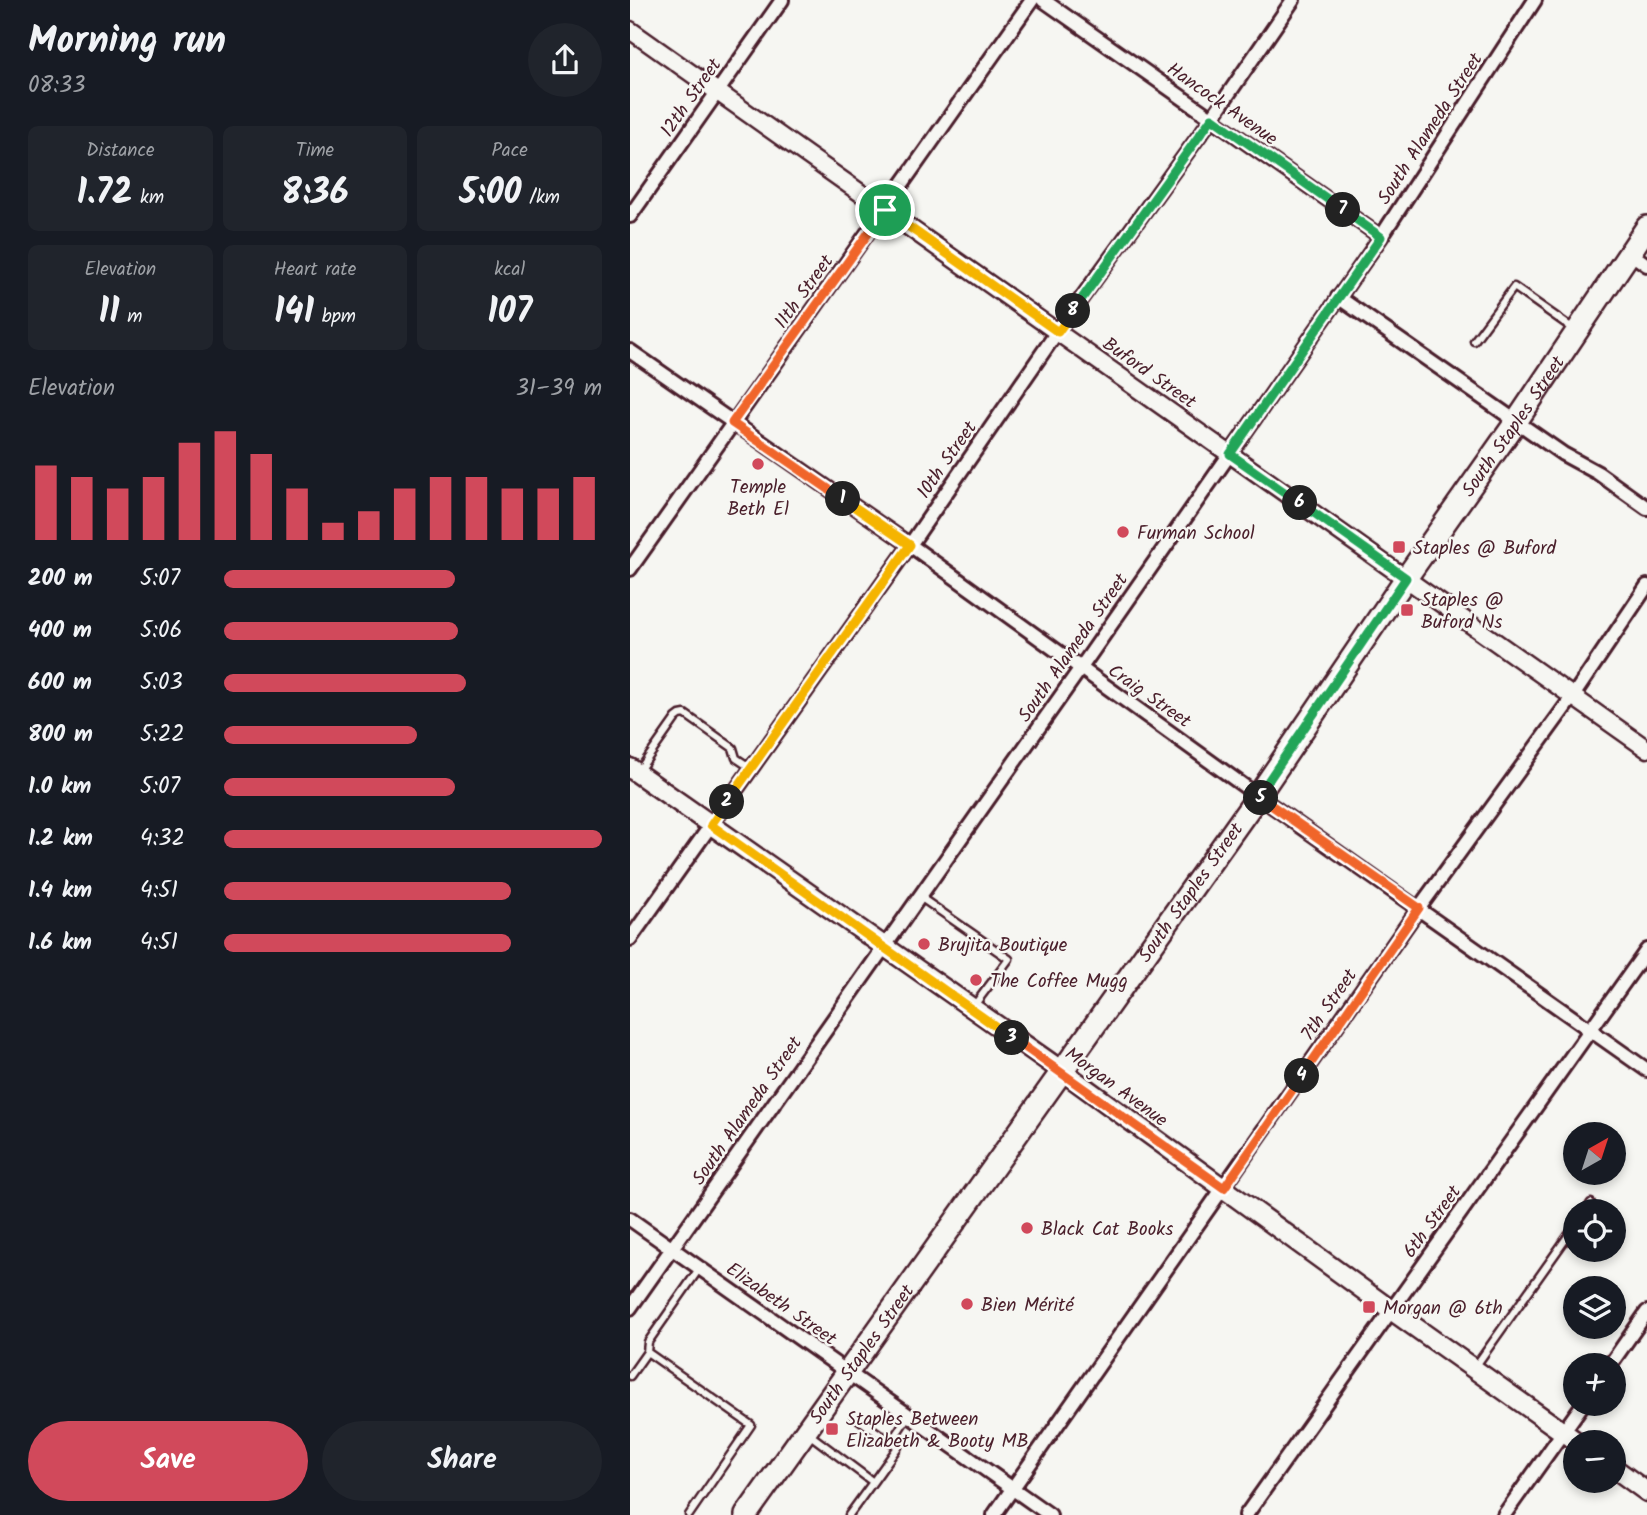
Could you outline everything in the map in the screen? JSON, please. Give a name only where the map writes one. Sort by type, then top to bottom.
[{"type":"main road","name":"South Staples Street","points":[[746,1515],[1258,796],[1577,331],[1638,259],[1646,232]]},
{"type":"main road","name":"Morgan Avenue","points":[[634,771],[1062,1071],[1563,1432]]},
{"type":"main road","points":[[1626,1477],[1647,1492]]},
{"type":"street","name":"12th Street","points":[[630,216],[782,0]]},
{"type":"street","name":"11th Street","points":[[630,569],[1032,0]]},
{"type":"street","name":"Hancock Avenue","points":[[1043,0],[1381,237]]},
{"type":"street","name":"10th Street","points":[[630,939],[1293,0]]},
{"type":"street","name":"South Alameda Street","points":[[630,1308],[1381,237],[1535,0]]},
{"type":"street","name":"Buford Street","points":[[630,30],[1647,749]]},
{"type":"street","points":[[1338,298],[1563,454],[1598,473],[1647,508]]},
{"type":"street","name":"Craig Street","points":[[630,351],[910,545],[1258,796],[1647,1070]]},
{"type":"street","name":"7th Street","points":[[995,1515],[1419,908],[1573,696],[1647,586]]},
{"type":"street","name":"6th Street","points":[[1246,1515],[1647,950]]},
{"type":"street","name":"Elizabeth Street","points":[[630,1219],[1050,1515]]},
{"type":"street","points":[[1618,1353],[1647,1312]]},
{"type":"street","points":[[1504,1515],[1563,1445]]},
{"type":"lane","points":[[1474,341],[1514,287],[1577,331]]},
{"type":"lane","points":[[634,771],[676,718],[685,714],[733,748],[736,758],[751,768]]},
{"type":"lane","points":[[920,897],[1009,959],[972,1009]]},
{"type":"lane","points":[[1474,1369],[1563,1243]]},
{"type":"lane","points":[[630,1376],[647,1352],[649,1342],[700,1268]]},
{"type":"lane","points":[[647,1352],[751,1425],[690,1515]]},
{"type":"lane","points":[[849,1515],[898,1447],[854,1416]]},
{"type":"lane","points":[[891,1442],[908,1416]]},
{"type":"lane","points":[[805,1431],[873,1482]]},
{"type":"place","name":"Temple Beth El","points":[[758,464]]},
{"type":"place","name":"Furman School","points":[[1123,532]]},
{"type":"place","name":"Staples @ Buford","points":[[1399,547]]},
{"type":"place","name":"Staples @ Buford Ns","points":[[1407,610]]},
{"type":"place","name":"Brujita Boutique","points":[[924,944]]},
{"type":"place","name":"The Coffee Mugg","points":[[976,980]]},
{"type":"place","name":"Black Cat Books","points":[[1027,1228]]},
{"type":"place","name":"Bien Mérité","points":[[967,1304]]},
{"type":"place","name":"Morgan @ 6th","points":[[1369,1307]]},
{"type":"place","name":"Staples Between Elizabeth & Booty MB","points":[[832,1429]]},
{"type":"route","points":[[1212,118],[1381,237],[1230,454],[1406,578],[1258,796],[1419,908],[1224,1188],[711,825],[910,545],[732,423],[885,210],[1058,332],[1212,118]]}]
